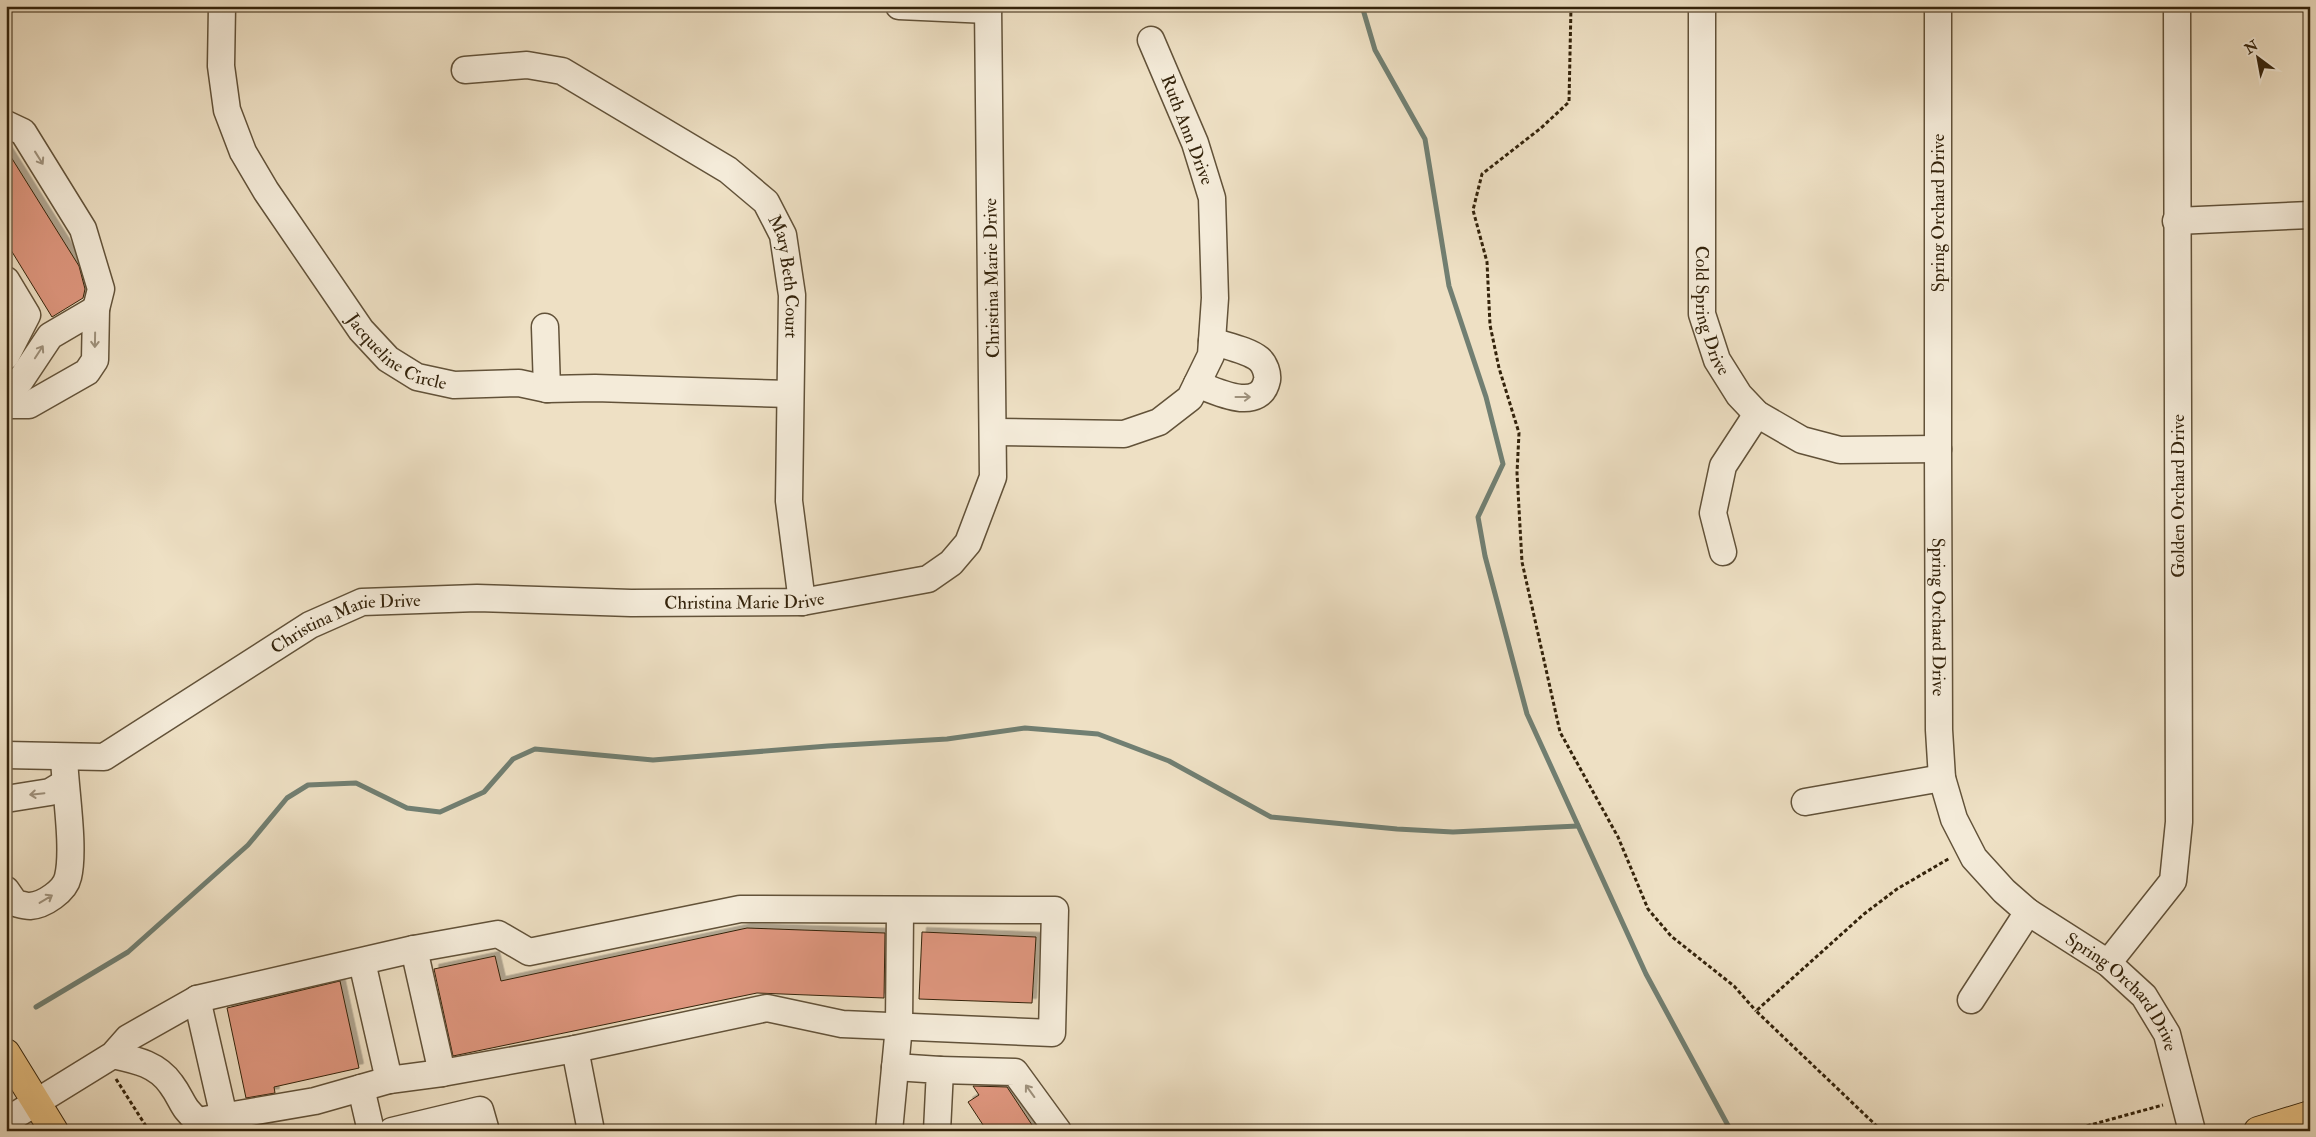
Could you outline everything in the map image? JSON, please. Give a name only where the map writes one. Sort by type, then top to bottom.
[{"type":"main road","points":[[6,1053],[54,1131]]},
{"type":"main road","points":[[2258,1131],[2310,1115]]},
{"type":"street","name":"Jacqueline Circle","points":[[222,6],[221,66],[227,110],[243,152],[266,191],[361,330],[388,359],[417,377],[454,385],[519,383],[547,389],[595,388],[790,394]]},
{"type":"street","points":[[899,6],[988,8]]},
{"type":"street","name":"Cold Spring Drive","points":[[1702,6],[1702,314],[1717,360],[1739,396],[1757,414],[1802,440],[1840,450],[1938,449]]},
{"type":"street","name":"Spring Orchard Drive","points":[[1938,6],[1939,730],[1942,778],[1954,819],[1974,858],[2004,891],[2028,912],[2108,963],[2144,996],[2167,1034],[2192,1131]]},
{"type":"street","name":"Golden Orchard Drive","points":[[2108,963],[2173,881],[2179,822],[2176,221],[2177,6]]},
{"type":"street","name":"Christina Marie Drive","points":[[6,755],[104,757],[310,626],[362,602],[476,598],[631,603],[802,602],[928,579],[951,563],[968,543],[993,477],[988,8]]},
{"type":"street","name":"Ruth Ann Drive","points":[[994,432],[1124,434],[1159,422],[1190,398],[1211,355],[1215,298],[1212,198],[1195,143],[1151,40]]},
{"type":"street","name":"Mary Beth Court","points":[[465,70],[527,65],[562,72],[728,170],[766,202],[783,235],[792,295],[789,501],[802,602]]},
{"type":"street","points":[[6,124],[22,132],[82,229],[101,289],[96,309],[95,360],[87,372],[29,405],[6,405]]},
{"type":"street","points":[[2176,221],[2310,215]]},
{"type":"street","points":[[6,280],[27,315],[6,356]]},
{"type":"street","points":[[6,383],[20,381],[50,336],[96,309]]},
{"type":"street","points":[[545,327],[547,389]]},
{"type":"street","points":[[1197,384],[1226,395],[1249,398],[1258,395],[1265,386],[1267,378],[1265,368],[1259,360],[1212,341]]},
{"type":"street","points":[[1723,552],[1713,513],[1723,466],[1757,414]]},
{"type":"street","points":[[6,890],[15,903],[29,906],[42,903],[57,893],[68,878],[70,847],[64,757]]},
{"type":"street","points":[[1804,802],[1942,778]]},
{"type":"street","points":[[6,799],[50,792],[65,783]]},
{"type":"street","points":[[6,1121],[108,1058],[128,1038],[197,999],[362,962],[414,948],[498,934],[529,952],[740,909],[1055,910],[1052,1033],[842,1024],[767,1008],[575,1049],[442,1074],[389,1080],[315,1101],[209,1123],[186,1112],[171,1083],[150,1064],[108,1058]]},
{"type":"street","points":[[889,1131],[899,1026],[900,911]]},
{"type":"street","points":[[1971,1000],[2028,912]]},
{"type":"street","points":[[414,948],[442,1074]]},
{"type":"street","points":[[362,962],[389,1080]]},
{"type":"street","points":[[197,999],[209,1123]]},
{"type":"street","points":[[575,1049],[591,1131]]},
{"type":"street","points":[[895,1067],[1015,1072],[1058,1131]]},
{"type":"street","points":[[937,1131],[940,1070]]},
{"type":"street","points":[[361,1088],[371,1131]]},
{"type":"street","points":[[392,1131],[480,1110],[486,1131]]},
{"type":"path","points":[[1571,6],[1569,102],[1541,128],[1482,174],[1473,210],[1487,262],[1490,325],[1499,368],[1519,433],[1517,473],[1522,562],[1560,732],[1618,836],[1648,909],[1671,936],[1734,986],[1756,1011],[1882,1131]]},
{"type":"path","points":[[1756,1011],[1864,914],[1897,889],[1969,847]]},
{"type":"path","points":[[108,1058],[149,1131]]},
{"type":"path","points":[[2068,1131],[2184,1100]]},
{"type":"building","points":[[6,149],[79,266],[85,289],[83,298],[52,317],[6,242]]},
{"type":"building","points":[[747,928],[885,933],[884,998],[757,993],[453,1056],[434,969],[495,956],[501,981]]},
{"type":"building","points":[[922,932],[1036,937],[1032,1003],[919,999]]},
{"type":"building","points":[[340,981],[359,1068],[274,1087],[275,1093],[246,1098],[227,1008]]},
{"type":"building","points":[[973,1086],[1007,1087],[1036,1131],[987,1131],[968,1102],[979,1095]]},
{"type":"waterway","points":[[1362,6],[1375,50],[1425,139],[1449,286],[1486,397],[1503,464],[1478,517],[1485,556],[1527,714],[1646,974],[1731,1131]]},
{"type":"waterway","points":[[36,1007],[128,952],[248,845],[287,798],[308,785],[356,783],[407,808],[440,812],[484,792],[513,759],[535,749],[653,760],[947,739],[1025,728],[1098,734],[1169,761],[1271,817],[1397,829],[1453,832],[1578,826]]}]
